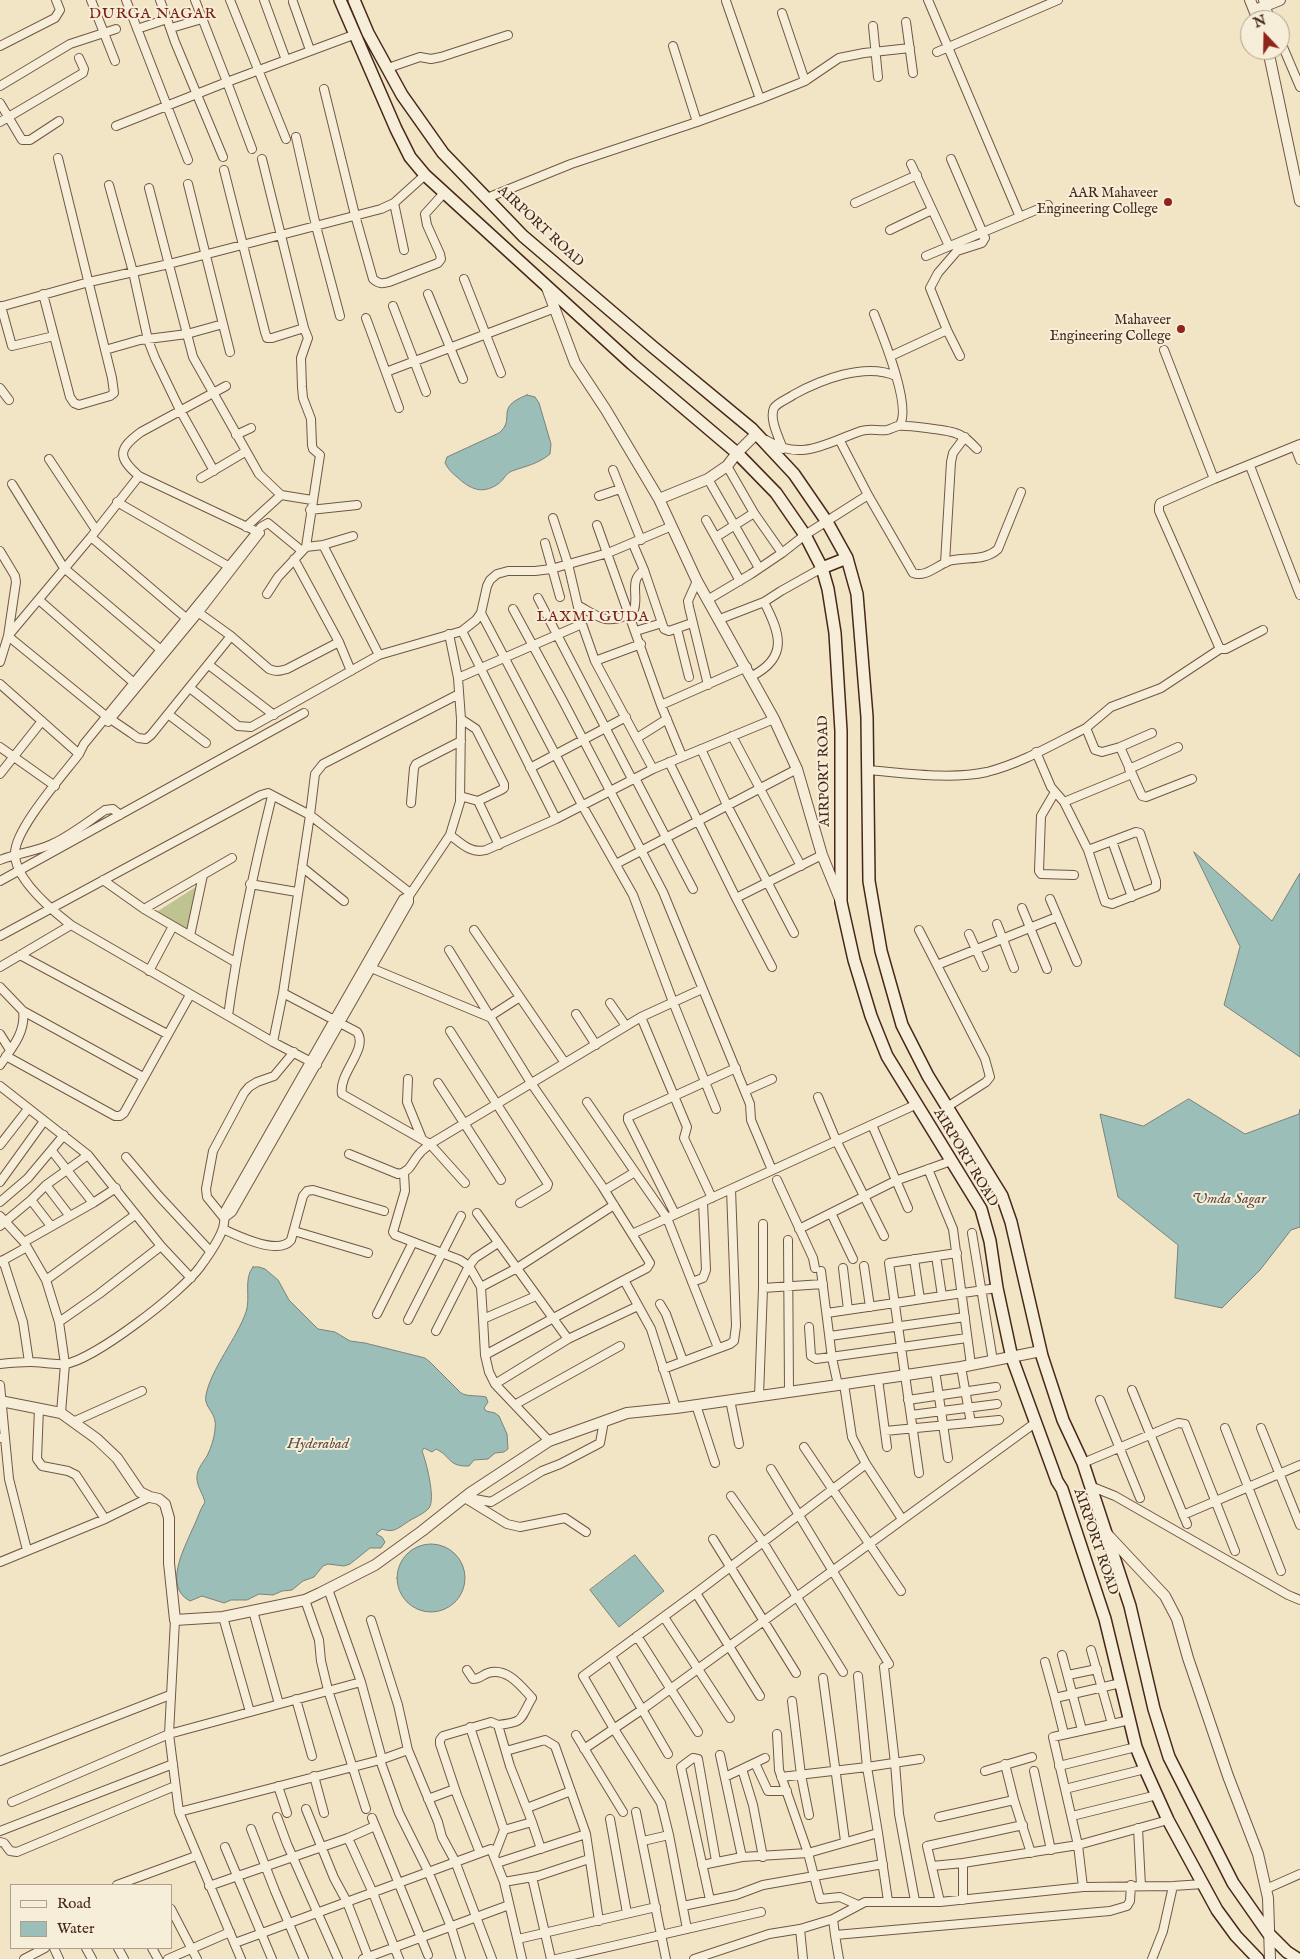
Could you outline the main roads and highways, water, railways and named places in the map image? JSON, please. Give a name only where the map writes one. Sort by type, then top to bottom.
[{"type":"main road","name":"AIRPORT ROAD","points":[[340,0],[396,129],[410,157],[425,175],[640,370],[737,453],[776,493],[805,534],[822,568],[828,589],[835,634],[841,731],[841,902],[854,960],[871,1016],[887,1056],[981,1209],[990,1241],[997,1288],[1012,1358],[1034,1423],[1062,1489],[1100,1605],[1136,1747],[1144,1769],[1168,1820],[1217,1910],[1236,1936],[1258,1959]]},
{"type":"main road","name":"AIRPORT ROAD","points":[[354,0],[368,34],[402,95],[443,152],[523,236],[756,434],[794,474],[827,522],[848,558],[857,594],[867,718],[869,881],[881,951],[902,1024],[928,1076],[1002,1196],[1011,1222],[1041,1351],[1060,1412],[1082,1463],[1131,1608],[1154,1709],[1169,1757],[1233,1883],[1268,1933],[1287,1952],[1298,1959]]},
{"type":"main road","points":[[822,568],[848,558]]},
{"type":"water","points":[[527,395],[535,397],[539,403],[551,444],[550,454],[536,462],[510,472],[500,482],[487,489],[481,490],[471,487],[453,474],[445,463],[447,457],[499,433],[504,428],[511,404]]},
{"type":"water","points":[[1194,852],[1272,921],[1300,873],[1300,1057],[1224,1005],[1240,947]]},
{"type":"water","name":"Umda Sagar","points":[[1189,1099],[1245,1134],[1299,1114],[1300,1109],[1300,1227],[1291,1230],[1260,1270],[1222,1308],[1175,1298],[1178,1245],[1118,1197],[1100,1114],[1143,1126]]},
{"type":"water","name":"Hyderabad","points":[[253,1267],[265,1269],[278,1280],[289,1300],[318,1329],[335,1332],[350,1341],[425,1358],[461,1393],[486,1397],[488,1402],[484,1408],[486,1411],[499,1416],[507,1434],[508,1449],[504,1452],[495,1453],[488,1459],[474,1460],[469,1466],[462,1466],[453,1463],[436,1449],[432,1452],[424,1448],[422,1451],[431,1489],[429,1508],[397,1529],[389,1531],[382,1529],[376,1534],[382,1537],[385,1542],[381,1548],[370,1548],[350,1564],[344,1566],[328,1564],[323,1566],[314,1577],[303,1581],[292,1590],[282,1591],[273,1595],[259,1594],[247,1600],[231,1600],[224,1603],[202,1596],[190,1601],[182,1595],[178,1587],[177,1577],[181,1557],[205,1502],[198,1486],[197,1473],[207,1456],[215,1433],[214,1418],[207,1404],[206,1395],[218,1364],[237,1332],[246,1312],[248,1277]]},
{"type":"water","points":[[431,1544],[444,1547],[455,1554],[462,1565],[465,1578],[462,1591],[455,1602],[444,1609],[431,1612],[418,1609],[407,1602],[400,1591],[397,1578],[400,1565],[407,1554],[418,1547]]},
{"type":"water","points":[[635,1555],[664,1591],[619,1627],[590,1590]]},
{"type":"place","name":"AAR Mahaveer Engineering College","points":[[1168,202]]},
{"type":"place","name":"Mahaveer Engineering College","points":[[1181,329]]},
{"type":"district","name":"DURGA NAGAR","points":[[153,15]]},
{"type":"district","name":"LAXMI GUDA","points":[[593,618]]}]
